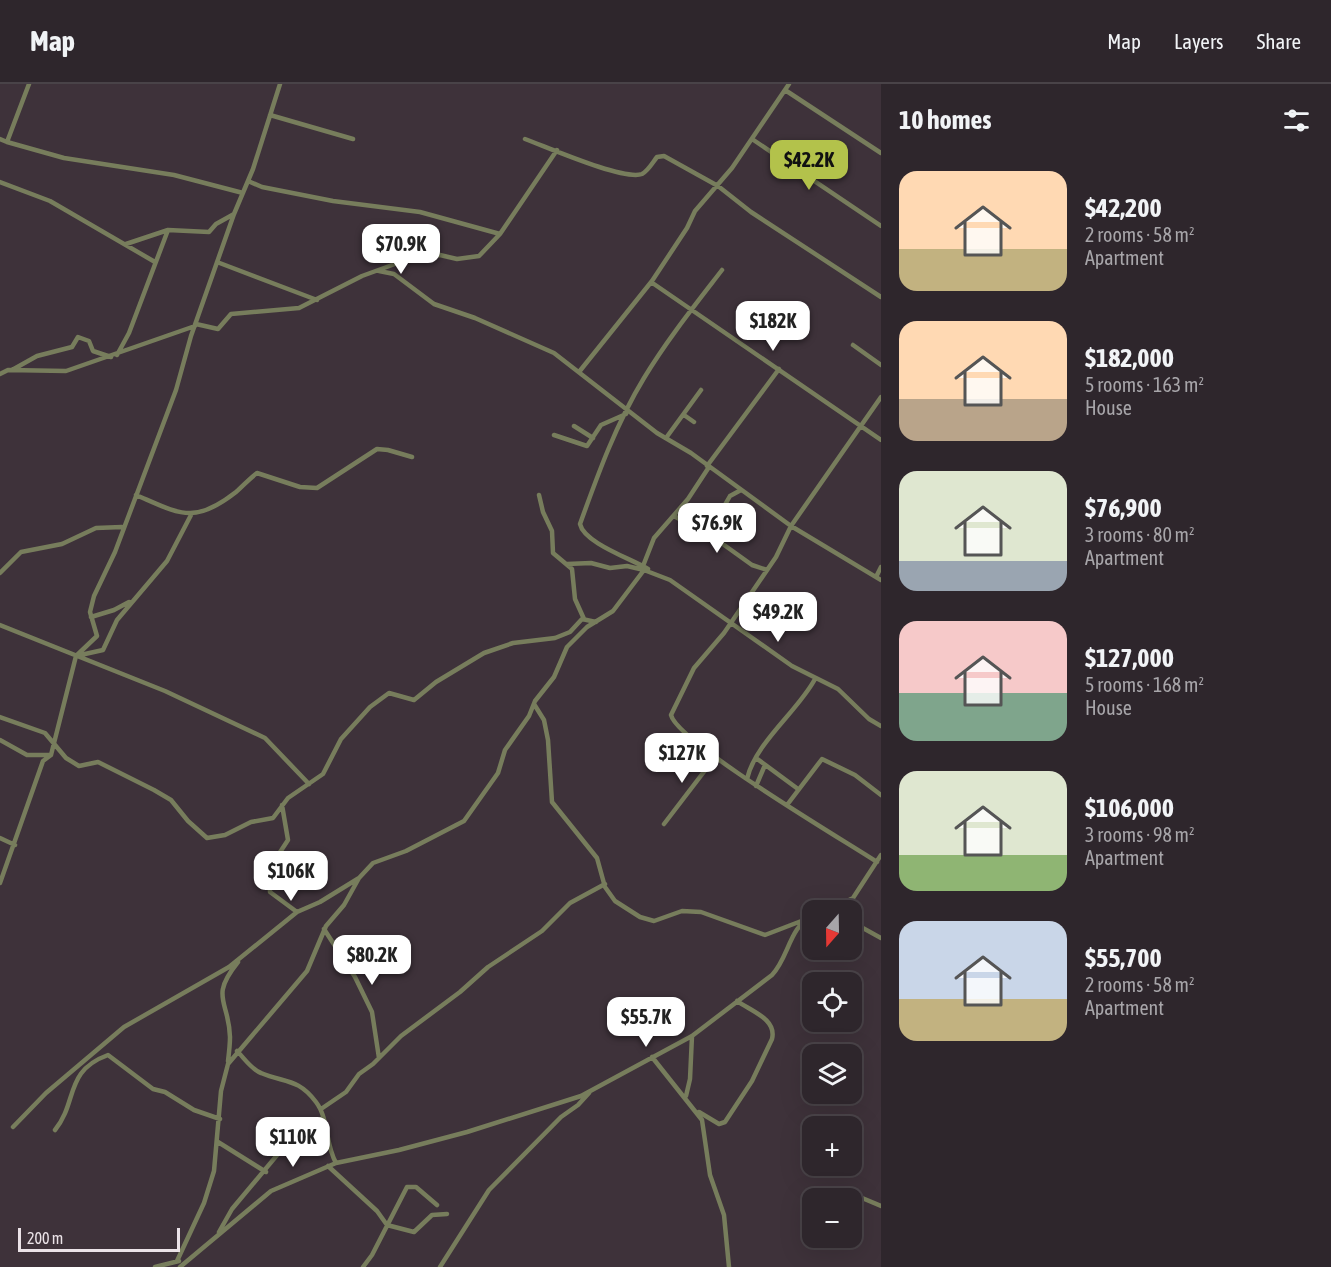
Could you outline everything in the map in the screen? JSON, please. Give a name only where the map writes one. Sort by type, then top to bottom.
[{"type":"street","points":[[7,142],[29,84]]},
{"type":"street","points":[[0,883],[43,761],[51,755],[76,656],[96,636],[95,623],[91,617],[99,584],[111,562],[176,390],[217,262],[248,181],[280,84]]},
{"type":"street","points":[[579,372],[651,282],[687,228],[694,211],[718,186],[787,86],[881,153]]},
{"type":"street","points":[[270,115],[353,139]]},
{"type":"street","points":[[0,139],[64,158],[174,175],[243,193]]},
{"type":"street","points":[[525,139],[614,173],[632,176],[644,174],[657,157],[664,156],[718,186],[751,212],[881,297]]},
{"type":"street","points":[[752,139],[881,226]]},
{"type":"street","points":[[0,369],[66,370],[117,355],[196,325],[218,328],[231,314],[299,308],[362,276],[414,257],[440,255],[457,259],[478,256],[500,234],[557,150]]},
{"type":"street","points":[[248,181],[262,187],[333,201],[420,212],[500,234]]},
{"type":"street","points":[[0,182],[50,201],[91,228],[126,244],[155,262]]},
{"type":"street","points":[[126,244],[168,230],[208,232],[216,224],[234,214]]},
{"type":"street","points":[[117,355],[128,336],[168,230]]},
{"type":"street","points":[[217,262],[317,300]]},
{"type":"street","points":[[643,568],[606,548],[581,528],[597,473],[626,412],[668,340],[722,270]]},
{"type":"street","points":[[379,271],[394,274],[434,304],[475,318],[504,333],[554,353],[626,412],[708,466],[791,526],[878,579],[881,567]]},
{"type":"street","points":[[651,282],[881,440]]},
{"type":"street","points":[[0,374],[37,356],[72,347],[78,337],[89,341],[93,351],[111,357]]},
{"type":"street","points":[[853,345],[881,365]]},
{"type":"street","points":[[228,1064],[307,971],[324,929],[344,905],[359,878],[373,863],[406,851],[464,821],[498,773],[505,750],[557,672],[567,647],[596,622],[613,611],[643,568],[654,538],[674,516],[778,369]]},
{"type":"street","points":[[666,438],[701,390]]},
{"type":"street","points":[[881,397],[791,526],[767,570],[730,623],[694,668],[671,715],[676,725],[756,786],[881,869]]},
{"type":"street","points":[[554,435],[585,446],[601,425],[626,412]]},
{"type":"street","points":[[684,415],[694,422]]},
{"type":"street","points":[[574,426],[592,438]]},
{"type":"street","points":[[136,495],[191,515],[200,513],[225,499],[257,473],[300,487],[316,488],[376,449],[412,457]]},
{"type":"street","points":[[707,536],[730,496],[741,490]]},
{"type":"street","points":[[540,495],[543,512],[552,531],[553,553],[572,571],[575,599],[584,619]]},
{"type":"street","points":[[76,656],[103,650],[117,620],[167,561],[191,515]]},
{"type":"street","points":[[674,516],[720,542],[752,565],[767,570]]},
{"type":"street","points":[[0,573],[21,552],[62,544],[96,528],[122,528]]},
{"type":"street","points":[[565,564],[591,563],[610,568],[627,566],[643,568],[670,580],[814,679],[838,689],[881,726]]},
{"type":"street","points":[[91,617],[114,610],[131,601]]},
{"type":"street","points":[[584,619],[596,622]]},
{"type":"street","points":[[0,717],[45,733],[53,744],[79,766],[98,762],[171,800],[207,838],[225,835],[251,822],[270,819],[282,805],[323,774],[341,739],[370,707],[389,693],[414,700],[435,682],[484,653],[513,643],[555,638],[570,632],[584,619]]},
{"type":"street","points":[[0,625],[165,691],[265,738],[309,784]]},
{"type":"street","points":[[747,779],[756,758],[787,719],[796,703],[807,694],[814,679]]},
{"type":"street","points":[[534,704],[544,720],[548,740],[552,802],[597,858],[604,884],[615,901],[640,917],[654,921],[682,911],[701,912],[765,935],[802,921]]},
{"type":"street","points":[[0,740],[27,755],[51,755]]},
{"type":"street","points":[[664,824],[716,756]]},
{"type":"street","points":[[756,758],[798,789]]},
{"type":"street","points":[[787,805],[822,759],[855,775],[881,795]]},
{"type":"street","points":[[756,786],[765,765]]},
{"type":"street","points":[[282,805],[288,840],[269,869],[270,892],[297,912]]},
{"type":"street","points":[[0,838],[15,845]]},
{"type":"street","points":[[850,900],[854,898],[881,855]]},
{"type":"street","points":[[13,1127],[46,1093],[124,1027],[242,957],[297,912],[320,902],[359,878]]},
{"type":"street","points":[[321,1109],[346,1092],[359,1074],[380,1058],[401,1036],[488,967],[542,931],[565,907],[604,884]]},
{"type":"street","points":[[177,1261],[182,1265],[271,1191],[328,1166],[467,1132],[563,1103],[590,1092],[692,1036],[737,1001],[778,968],[795,932],[802,924]]},
{"type":"street","points":[[862,928],[881,938]]},
{"type":"street","points":[[324,929],[355,977],[372,1012],[380,1058]]},
{"type":"street","points":[[155,1267],[177,1261],[204,1203],[218,1142],[221,1091],[228,1064],[230,1035],[221,1002],[224,979],[242,957]]},
{"type":"street","points":[[696,1111],[718,1124],[724,1122],[753,1081],[772,1039],[774,1032],[771,1024],[737,1001]]},
{"type":"street","points":[[686,1096],[690,1079],[692,1036]]},
{"type":"street","points":[[237,1051],[260,1073],[286,1078],[299,1085],[321,1109],[328,1147],[336,1163]]},
{"type":"street","points":[[55,1130],[66,1116],[77,1077],[108,1055],[153,1089],[165,1092],[194,1110],[220,1119]]},
{"type":"street","points":[[652,1057],[686,1096],[704,1126],[710,1175],[724,1215],[729,1267]]},
{"type":"street","points":[[440,1267],[489,1191],[590,1092]]},
{"type":"street","points":[[216,1236],[232,1209],[266,1172],[296,1133],[323,1118]]},
{"type":"street","points":[[218,1142],[266,1172]]},
{"type":"street","points":[[328,1166],[377,1211],[387,1225],[414,1232],[432,1215],[447,1214]]},
{"type":"street","points":[[363,1267],[407,1187],[416,1187],[437,1205]]},
{"type":"street","points":[[862,1198],[881,1206]]}]
